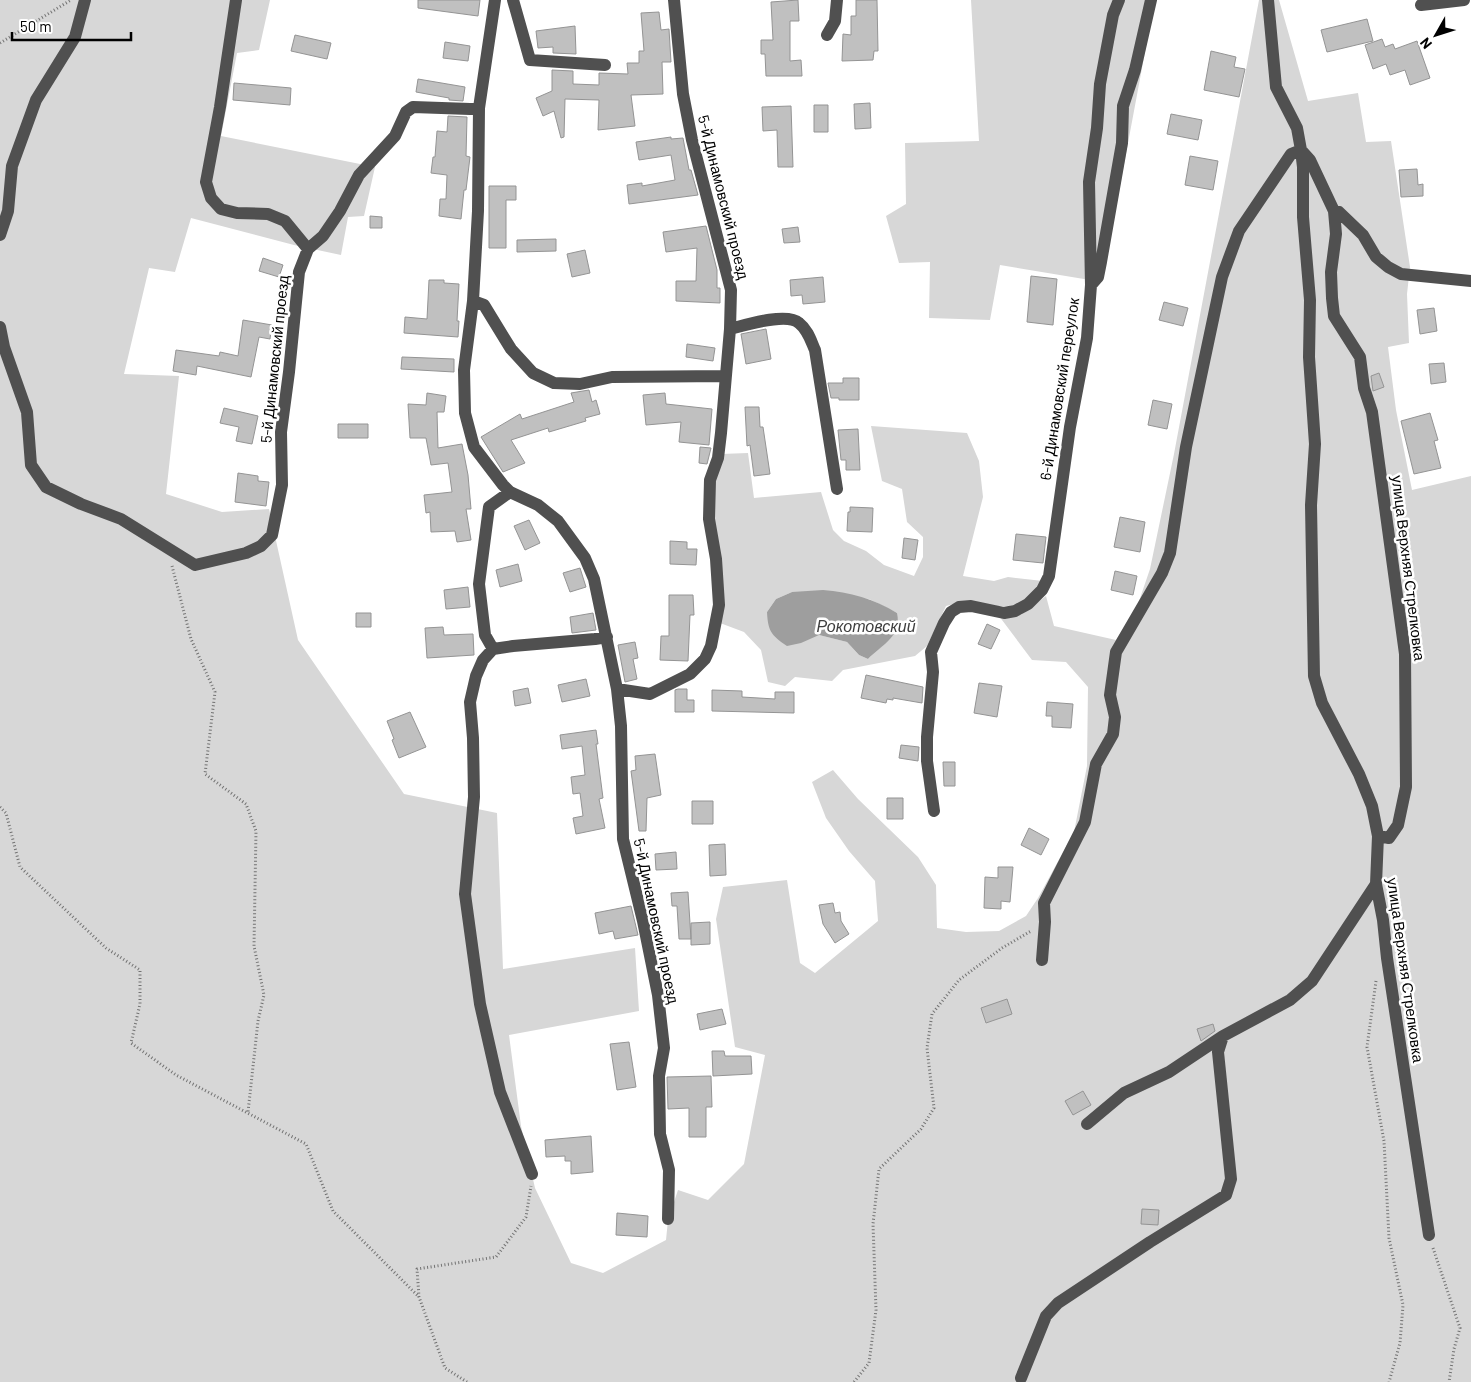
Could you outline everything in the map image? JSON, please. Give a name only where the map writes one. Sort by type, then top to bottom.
[{"type":"street","points":[[0,235],[8,211],[12,166],[36,100],[75,37],[85,0]]},
{"type":"street","points":[[236,0],[220,107],[206,182],[211,198],[221,209],[237,214],[268,214],[285,221],[308,249]]},
{"type":"street","name":"5-й Динамовский проезд","points":[[495,0],[479,108],[478,211],[473,301],[464,370],[465,413],[474,447],[510,492],[538,505],[558,521],[585,558],[594,579],[617,689],[621,726],[622,839],[643,921],[656,985],[664,1048],[659,1076],[660,1134],[669,1170],[668,1218]]},
{"type":"street","points":[[513,0],[530,60],[605,65]]},
{"type":"street","name":"5-й Динамовский проезд","points":[[617,689],[650,694],[690,674],[705,659],[711,646],[719,605],[716,559],[708,519],[710,480],[718,458],[721,433],[730,329],[731,290],[692,140],[683,94],[674,0]]},
{"type":"street","points":[[827,35],[835,21],[836,0]]},
{"type":"street","name":"6-й Динамовский переулок","points":[[934,811],[927,761],[927,737],[933,672],[931,652],[944,623],[951,612],[959,607],[971,606],[1004,613],[1014,611],[1028,604],[1042,590],[1049,576],[1068,437],[1086,338],[1091,285],[1088,182],[1097,128],[1100,84],[1113,15],[1119,0]]},
{"type":"street","points":[[1091,285],[1098,277],[1101,262],[1122,143],[1123,106],[1135,70],[1151,0]]},
{"type":"street","name":"улица Верхняя Стрелковка","points":[[1268,0],[1276,88],[1297,128],[1301,150],[1310,160],[1334,211],[1336,234],[1331,272],[1334,316],[1360,357],[1364,388],[1372,412],[1405,654],[1406,787],[1398,824],[1389,838],[1378,836],[1376,884],[1383,920],[1387,958],[1429,1235]]},
{"type":"street","points":[[1421,5],[1464,0]]},
{"type":"street","name":"5-й Динамовский проезд","points":[[0,326],[4,347],[27,412],[32,464],[46,487],[81,504],[121,519],[195,565],[246,553],[261,546],[272,535],[282,485],[281,432],[299,272],[308,249],[323,236],[340,211],[359,175],[395,136],[406,112],[413,107],[479,108]]},
{"type":"street","points":[[1042,960],[1045,922],[1044,903],[1085,822],[1096,764],[1113,734],[1115,717],[1110,696],[1116,652],[1162,573],[1170,553],[1186,448],[1222,277],[1239,231],[1291,154],[1301,150],[1303,217],[1310,300],[1309,357],[1315,444],[1311,505],[1314,676],[1322,703],[1363,782],[1372,806],[1378,836]]},
{"type":"street","points":[[1334,211],[1339,212],[1363,235],[1376,256],[1388,267],[1401,274],[1471,281]]},
{"type":"street","points":[[473,301],[484,305],[511,349],[533,373],[554,383],[580,384],[612,377],[725,376]]},
{"type":"street","points":[[730,329],[788,318],[799,322],[810,337],[815,350],[837,490]]},
{"type":"street","points":[[493,649],[485,635],[479,584],[489,507],[510,492]]},
{"type":"street","points":[[532,1174],[500,1092],[480,1004],[465,894],[474,797],[470,702],[476,676],[484,660],[493,649],[595,640],[607,637]]},
{"type":"street","points":[[1087,1124],[1124,1092],[1169,1072],[1223,1036],[1290,1000],[1312,981],[1376,884]]},
{"type":"street","points":[[1021,1378],[1046,1316],[1058,1303],[1150,1242],[1226,1195],[1231,1180],[1218,1052],[1223,1036]]},
{"type":"path","points":[[0,43],[72,0]]},
{"type":"path","points":[[167,548],[191,639],[215,692],[205,774],[246,804],[256,830],[254,946],[264,995],[258,1021],[248,1112]]},
{"type":"path","points":[[0,807],[6,813],[20,866],[106,948],[140,970],[140,1004],[131,1043],[176,1075],[306,1144],[333,1211],[419,1297]]},
{"type":"path","points":[[854,1382],[869,1363],[876,1310],[872,1224],[879,1169],[921,1129],[934,1108],[928,1048],[932,1014],[959,980],[1002,948],[1045,922]]},
{"type":"path","points":[[1387,958],[1375,982],[1366,1047],[1384,1141],[1389,1238],[1404,1305],[1400,1343],[1389,1382]]},
{"type":"path","points":[[467,1382],[445,1368],[419,1297],[417,1269],[496,1257],[526,1218],[532,1174]]},
{"type":"path","points":[[1429,1235],[1460,1328],[1454,1349],[1449,1382]]},
{"type":"shaded area","points":[[0,0],[270,0],[259,50],[237,53],[221,136],[375,167],[364,216],[348,217],[341,255],[294,245],[191,218],[175,272],[149,268],[124,374],[179,376],[166,494],[222,512],[269,509],[298,640],[404,794],[497,813],[503,969],[635,948],[639,1011],[509,1035],[521,1126],[535,1188],[571,1263],[603,1273],[666,1240],[668,1220],[678,1190],[708,1200],[744,1164],[765,1055],[735,1047],[716,919],[723,887],[787,880],[800,963],[815,973],[878,921],[875,881],[849,851],[826,818],[812,782],[833,770],[858,799],[918,857],[936,885],[937,928],[966,932],[999,931],[1026,916],[1074,832],[1087,766],[1088,687],[1066,662],[1032,660],[999,616],[1021,615],[1046,596],[1054,626],[1116,640],[1137,607],[1150,569],[1174,454],[1259,0],[1279,0],[1308,101],[1358,93],[1366,142],[1391,141],[1410,267],[1407,294],[1409,343],[1388,347],[1396,410],[1412,490],[1471,476],[1471,1382],[0,1382]]},
{"type":"shaded area","points":[[971,0],[1156,0],[1102,282],[1000,265],[990,320],[929,318],[930,262],[899,263],[886,216],[906,204],[905,143],[979,141]]},
{"type":"shaded area","points":[[871,426],[967,433],[979,461],[983,497],[963,576],[994,581],[1008,577],[1043,581],[1032,595],[1021,602],[1009,606],[960,604],[946,606],[927,646],[915,656],[843,670],[832,681],[795,677],[785,686],[768,682],[761,650],[744,632],[720,623],[713,489],[721,454],[748,453],[754,498],[821,492],[833,530],[844,541],[866,551],[884,565],[914,576],[923,557],[923,537],[907,522],[902,489],[882,481]],"holes":[[[792,592],[869,599],[897,613],[881,647],[868,659],[859,655],[847,642],[819,635],[767,612],[776,599]]]},
{"type":"water","name":"Рокотовский","points":[[823,590],[843,592],[862,597],[897,613],[897,628],[894,634],[868,659],[859,655],[847,642],[819,635],[801,643],[787,646],[777,639],[771,632],[768,624],[767,612],[776,599],[792,592]]},
{"type":"building","points":[[418,0],[480,0],[478,16],[418,8]]},
{"type":"building","points":[[798,0],[799,21],[790,21],[790,61],[801,60],[802,76],[766,76],[765,54],[761,54],[761,40],[773,40],[771,2]]},
{"type":"building","points":[[856,0],[877,0],[878,51],[874,51],[873,60],[842,61],[843,34],[851,35],[851,16],[856,16]]},
{"type":"building","points":[[659,12],[661,30],[669,29],[671,62],[662,62],[663,94],[631,95],[635,126],[598,130],[599,100],[565,99],[564,137],[561,138],[554,111],[543,116],[536,98],[552,91],[552,70],[573,71],[573,84],[599,85],[599,73],[628,74],[627,63],[639,63],[639,51],[644,51],[641,13]]},
{"type":"building","points":[[1367,19],[1373,41],[1327,52],[1321,30]]},
{"type":"building","points":[[575,26],[576,54],[553,53],[553,47],[538,48],[536,31]]},
{"type":"building","points":[[295,35],[331,43],[327,59],[291,51]]},
{"type":"building","points":[[1382,39],[1385,47],[1393,44],[1395,49],[1417,41],[1430,78],[1410,85],[1405,70],[1390,75],[1386,64],[1373,69],[1365,45]]},
{"type":"building","points":[[445,42],[470,46],[468,61],[443,58]]},
{"type":"building","points":[[1211,51],[1236,57],[1234,67],[1245,69],[1239,97],[1204,90]]},
{"type":"building","points":[[418,79],[465,87],[463,101],[449,100],[449,98],[416,92]]},
{"type":"building","points":[[234,83],[291,88],[290,105],[233,100]]},
{"type":"building","points":[[870,103],[871,128],[855,129],[854,104]]},
{"type":"building","points":[[814,105],[828,105],[828,132],[814,132]]},
{"type":"building","points":[[791,106],[793,167],[778,167],[777,130],[763,131],[762,107]]},
{"type":"building","points":[[1171,114],[1202,120],[1198,140],[1167,134]]},
{"type":"building","points":[[448,116],[467,117],[466,156],[470,157],[461,219],[439,216],[440,199],[446,199],[447,175],[431,173],[433,157],[435,157],[437,131],[447,132]]},
{"type":"building","points":[[671,137],[671,139],[683,138],[689,170],[691,170],[698,195],[629,204],[627,185],[642,183],[642,186],[675,180],[671,155],[639,160],[636,142]]},
{"type":"building","points":[[1190,156],[1218,161],[1213,190],[1185,185]]},
{"type":"building","points":[[1417,169],[1418,185],[1423,184],[1423,196],[1401,197],[1399,170]]},
{"type":"building","points":[[489,186],[516,186],[516,200],[506,200],[506,248],[489,248]]},
{"type":"building","points":[[370,216],[382,217],[382,228],[370,228]]},
{"type":"building","points":[[706,226],[717,270],[717,288],[720,288],[720,303],[676,301],[676,281],[696,281],[697,248],[666,252],[663,232]]},
{"type":"building","points":[[798,227],[800,242],[784,243],[782,229]]},
{"type":"building","points":[[556,239],[556,251],[517,252],[517,240]]},
{"type":"building","points":[[585,250],[590,273],[572,277],[567,254]]},
{"type":"building","points":[[263,258],[283,265],[279,277],[259,271]]},
{"type":"building","points":[[1031,276],[1057,279],[1053,325],[1027,322]]},
{"type":"building","points":[[823,277],[825,302],[803,304],[802,295],[791,296],[790,280]]},
{"type":"building","points":[[429,280],[444,280],[444,283],[459,284],[458,337],[404,333],[405,317],[427,319]]},
{"type":"building","points":[[1164,302],[1188,308],[1183,326],[1159,320]]},
{"type":"building","points":[[1434,308],[1437,331],[1420,334],[1417,310]]},
{"type":"building","points":[[243,320],[272,325],[270,339],[259,337],[251,377],[197,366],[196,375],[173,371],[176,350],[219,356],[220,352],[238,356]]},
{"type":"building","points":[[766,329],[771,359],[746,364],[741,334]]},
{"type":"building","points":[[687,344],[715,348],[713,361],[686,357]]},
{"type":"building","points":[[402,357],[454,359],[454,372],[401,369]]},
{"type":"building","points":[[1444,363],[1446,382],[1431,384],[1429,364]]},
{"type":"building","points":[[1379,373],[1384,387],[1373,391],[1371,376]]},
{"type":"building","points":[[843,378],[859,378],[859,400],[831,398],[828,383],[843,383]]},
{"type":"building","points":[[589,390],[592,402],[596,400],[600,414],[585,418],[586,421],[549,432],[548,428],[511,440],[525,463],[503,472],[481,437],[520,414],[522,419],[574,402],[571,393]]},
{"type":"building","points":[[427,393],[446,396],[444,412],[437,412],[438,448],[462,444],[468,475],[471,509],[466,509],[471,540],[457,542],[455,531],[431,532],[430,512],[426,513],[424,495],[452,492],[448,463],[431,465],[426,438],[410,438],[408,404],[426,405]]},
{"type":"building","points":[[665,393],[666,404],[712,409],[709,445],[679,442],[681,422],[646,425],[643,395]]},
{"type":"building","points":[[1153,400],[1172,404],[1167,429],[1148,425]]},
{"type":"building","points":[[745,407],[759,407],[760,427],[763,427],[770,474],[754,476],[750,445],[747,446]]},
{"type":"building","points":[[224,408],[258,416],[252,444],[236,441],[239,427],[220,423]]},
{"type":"building","points":[[1430,413],[1438,440],[1434,441],[1441,468],[1414,474],[1401,421]]},
{"type":"building","points":[[338,424],[368,424],[368,438],[338,438]]},
{"type":"building","points":[[858,429],[860,470],[846,470],[846,460],[841,460],[838,430]]},
{"type":"building","points":[[700,447],[711,448],[707,464],[699,463]]},
{"type":"building","points":[[238,473],[258,476],[258,481],[269,482],[266,506],[235,502]]},
{"type":"building","points":[[850,507],[873,508],[872,532],[847,531]]},
{"type":"building","points":[[1120,517],[1145,522],[1140,552],[1114,547]]},
{"type":"building","points":[[529,520],[540,543],[525,550],[514,526]]},
{"type":"building","points":[[1016,534],[1046,537],[1043,563],[1013,560]]},
{"type":"building","points":[[904,538],[918,540],[915,560],[902,558]]},
{"type":"building","points":[[670,541],[687,542],[687,549],[697,549],[696,565],[670,564]]},
{"type":"building","points":[[518,564],[522,581],[500,587],[496,570]]},
{"type":"building","points":[[580,568],[586,587],[570,592],[563,573]]},
{"type":"building","points":[[1115,571],[1137,576],[1133,595],[1111,590]]},
{"type":"building","points":[[468,587],[470,607],[446,609],[444,590]]},
{"type":"building","points":[[669,595],[693,595],[694,615],[690,615],[688,661],[660,660],[661,636],[669,636]]},
{"type":"building","points":[[356,613],[371,613],[371,627],[356,627]]},
{"type":"building","points":[[593,613],[596,630],[572,633],[570,617]]},
{"type":"building","points":[[987,624],[1000,630],[991,649],[978,644]]},
{"type":"building","points":[[443,627],[444,635],[473,634],[474,655],[427,658],[425,628]]},
{"type":"building","points":[[635,642],[638,658],[633,659],[637,679],[625,682],[618,645]]},
{"type":"building","points":[[866,675],[923,687],[922,703],[893,698],[893,700],[887,699],[886,703],[861,698]]},
{"type":"building","points":[[586,679],[590,696],[562,702],[558,685]]},
{"type":"building","points":[[979,683],[1002,686],[997,717],[974,713]]},
{"type":"building","points":[[528,688],[531,703],[515,706],[513,691]]},
{"type":"building","points":[[687,689],[687,700],[694,700],[694,712],[675,712],[675,690]]},
{"type":"building","points":[[712,690],[742,691],[742,697],[775,699],[775,692],[794,692],[794,713],[712,711]]},
{"type":"building","points":[[1047,702],[1073,704],[1071,728],[1052,727],[1052,716],[1046,716]]},
{"type":"building","points":[[410,712],[426,747],[399,758],[387,721]]},
{"type":"building","points":[[596,730],[603,798],[599,799],[605,828],[576,834],[573,818],[583,816],[580,793],[573,794],[571,777],[585,775],[582,746],[562,749],[560,735]]},
{"type":"building","points":[[901,745],[919,747],[918,761],[899,758]]},
{"type":"building","points":[[655,754],[661,795],[647,798],[646,831],[639,831],[631,771],[636,770],[635,756]]},
{"type":"building","points":[[943,762],[955,762],[955,786],[944,786]]},
{"type":"building","points":[[887,798],[903,798],[903,819],[887,819]]},
{"type":"building","points":[[692,801],[713,801],[713,824],[692,824]]},
{"type":"building","points":[[1029,828],[1049,839],[1041,855],[1021,845]]},
{"type":"building","points":[[725,844],[726,875],[710,876],[709,845]]},
{"type":"building","points":[[676,852],[677,869],[656,870],[655,854]]},
{"type":"building","points":[[998,867],[1013,867],[1010,902],[1001,901],[1001,909],[984,908],[985,877],[998,878]]},
{"type":"building","points":[[688,892],[691,939],[679,939],[677,906],[672,906],[671,893]]},
{"type":"building","points":[[833,903],[835,913],[840,912],[841,921],[849,934],[835,943],[823,924],[819,905]]},
{"type":"building","points":[[631,906],[638,935],[615,939],[613,931],[599,934],[595,913]]},
{"type":"building","points":[[710,922],[710,944],[691,945],[691,923]]},
{"type":"building","points":[[1007,999],[1012,1014],[986,1023],[981,1008]]},
{"type":"building","points":[[722,1009],[726,1024],[700,1030],[697,1014]]},
{"type":"building","points":[[1213,1024],[1215,1031],[1201,1041],[1197,1029]]},
{"type":"building","points":[[629,1042],[636,1087],[617,1090],[610,1044]]},
{"type":"building","points":[[712,1051],[724,1051],[725,1056],[751,1056],[752,1074],[713,1076]]},
{"type":"building","points":[[711,1076],[712,1107],[706,1107],[706,1137],[689,1137],[689,1108],[668,1109],[667,1077]]},
{"type":"building","points":[[1083,1091],[1091,1105],[1073,1115],[1065,1101]]},
{"type":"building","points":[[591,1136],[593,1172],[571,1174],[571,1161],[565,1161],[565,1156],[546,1157],[545,1140]]},
{"type":"building","points":[[1142,1209],[1159,1210],[1158,1225],[1141,1224]]},
{"type":"building","points":[[617,1213],[648,1216],[647,1237],[616,1235]]}]
